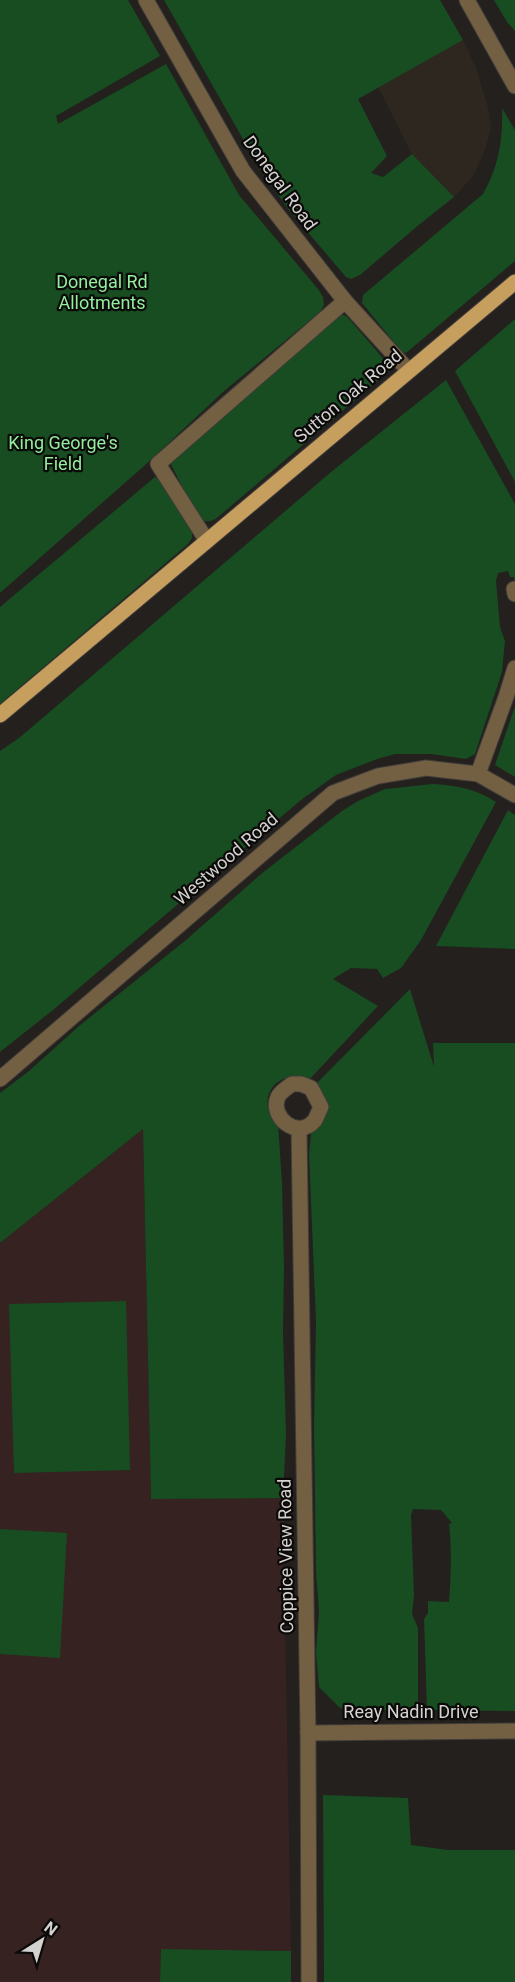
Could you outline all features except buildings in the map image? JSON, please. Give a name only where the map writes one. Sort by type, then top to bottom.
[{"type":"main road","name":"Sutton Oak Road","points":[[0,715],[515,282]]},
{"type":"street","name":"Donegal Road","points":[[146,0],[243,171],[345,301],[408,370]]},
{"type":"street","points":[[467,0],[515,86]]},
{"type":"street","points":[[207,541],[158,464],[345,301]]},
{"type":"street","points":[[478,774],[507,697],[515,668]]},
{"type":"street","name":"Westwood Road","points":[[0,1079],[333,793],[378,776],[426,768],[478,774],[515,795]]},
{"type":"street","name":"Coppice View Road","points":[[298,1130],[308,1732],[309,1982]]},
{"type":"street","name":"Reay Nadin Drive","points":[[308,1732],[515,1731]]},
{"type":"shaded area","points":[[463,40],[476,68],[488,108],[491,129],[473,176],[454,197],[412,154],[378,87]]},
{"type":"shaded area","points":[[143,1129],[151,1498],[283,1498],[291,1951],[161,1949],[160,1982],[0,1982],[0,1243]]},
{"type":"green space","points":[[0,0],[128,0],[160,56],[56,116],[58,124],[166,64],[239,195],[318,289],[323,297],[324,305],[320,312],[223,392],[144,466],[0,593]]},
{"type":"green space","points":[[164,0],[440,0],[463,40],[358,99],[387,156],[371,173],[383,177],[412,154],[454,197],[360,275],[351,279],[346,277],[288,209],[260,169]]},
{"type":"green space","points":[[494,0],[515,0],[515,31],[507,22]]},
{"type":"green space","points":[[502,108],[515,130],[515,261],[406,353],[402,352],[362,303],[363,295],[483,194],[493,173],[499,152]]},
{"type":"green space","points":[[339,314],[350,320],[388,364],[389,371],[217,518],[207,521],[197,517],[169,460]]},
{"type":"green space","points":[[515,319],[515,482],[455,371]]},
{"type":"green space","points":[[446,380],[515,504],[515,590],[514,577],[510,577],[508,571],[498,573],[496,581],[500,627],[505,641],[502,672],[475,754],[466,759],[431,754],[395,754],[336,775],[301,800],[53,1010],[0,1052],[0,751],[19,738],[331,472]]},
{"type":"green space","points":[[155,477],[165,482],[192,527],[192,538],[188,544],[0,704],[0,607]]},
{"type":"green space","points":[[515,706],[515,777],[495,765]]},
{"type":"green space","points":[[433,784],[466,788],[496,802],[421,940],[401,968],[383,978],[377,969],[351,968],[333,979],[378,1006],[309,1080],[297,1077],[287,1078],[272,1088],[268,1096],[271,1114],[278,1123],[282,1183],[286,1435],[283,1498],[151,1499],[143,1129],[0,1243],[0,1093],[186,940],[261,874],[342,811],[385,789]]},
{"type":"green space","points":[[508,810],[515,815],[515,949],[436,946]]},
{"type":"green space","points":[[410,989],[434,1067],[433,1043],[515,1043],[515,1711],[427,1710],[424,1619],[428,1613],[428,1601],[449,1602],[451,1543],[449,1524],[452,1523],[441,1510],[413,1509],[411,1515],[414,1595],[412,1614],[418,1628],[418,1711],[343,1709],[319,1687],[316,1652],[319,1612],[316,1571],[314,1426],[316,1322],[309,1154],[316,1084]]},
{"type":"green space","points":[[126,1301],[130,1470],[14,1473],[9,1304]]},
{"type":"green space","points":[[0,1529],[67,1533],[60,1658],[0,1654]]},
{"type":"green space","points":[[323,1795],[408,1798],[411,1845],[448,1850],[515,1850],[515,1982],[324,1982]]},
{"type":"green space","points":[[161,1949],[291,1951],[291,1982],[160,1982]]},
{"type":"park label","name":"Donegal Rd Allotments","points":[[102,292]]},
{"type":"park label","name":"King George's Field","points":[[63,453]]}]
